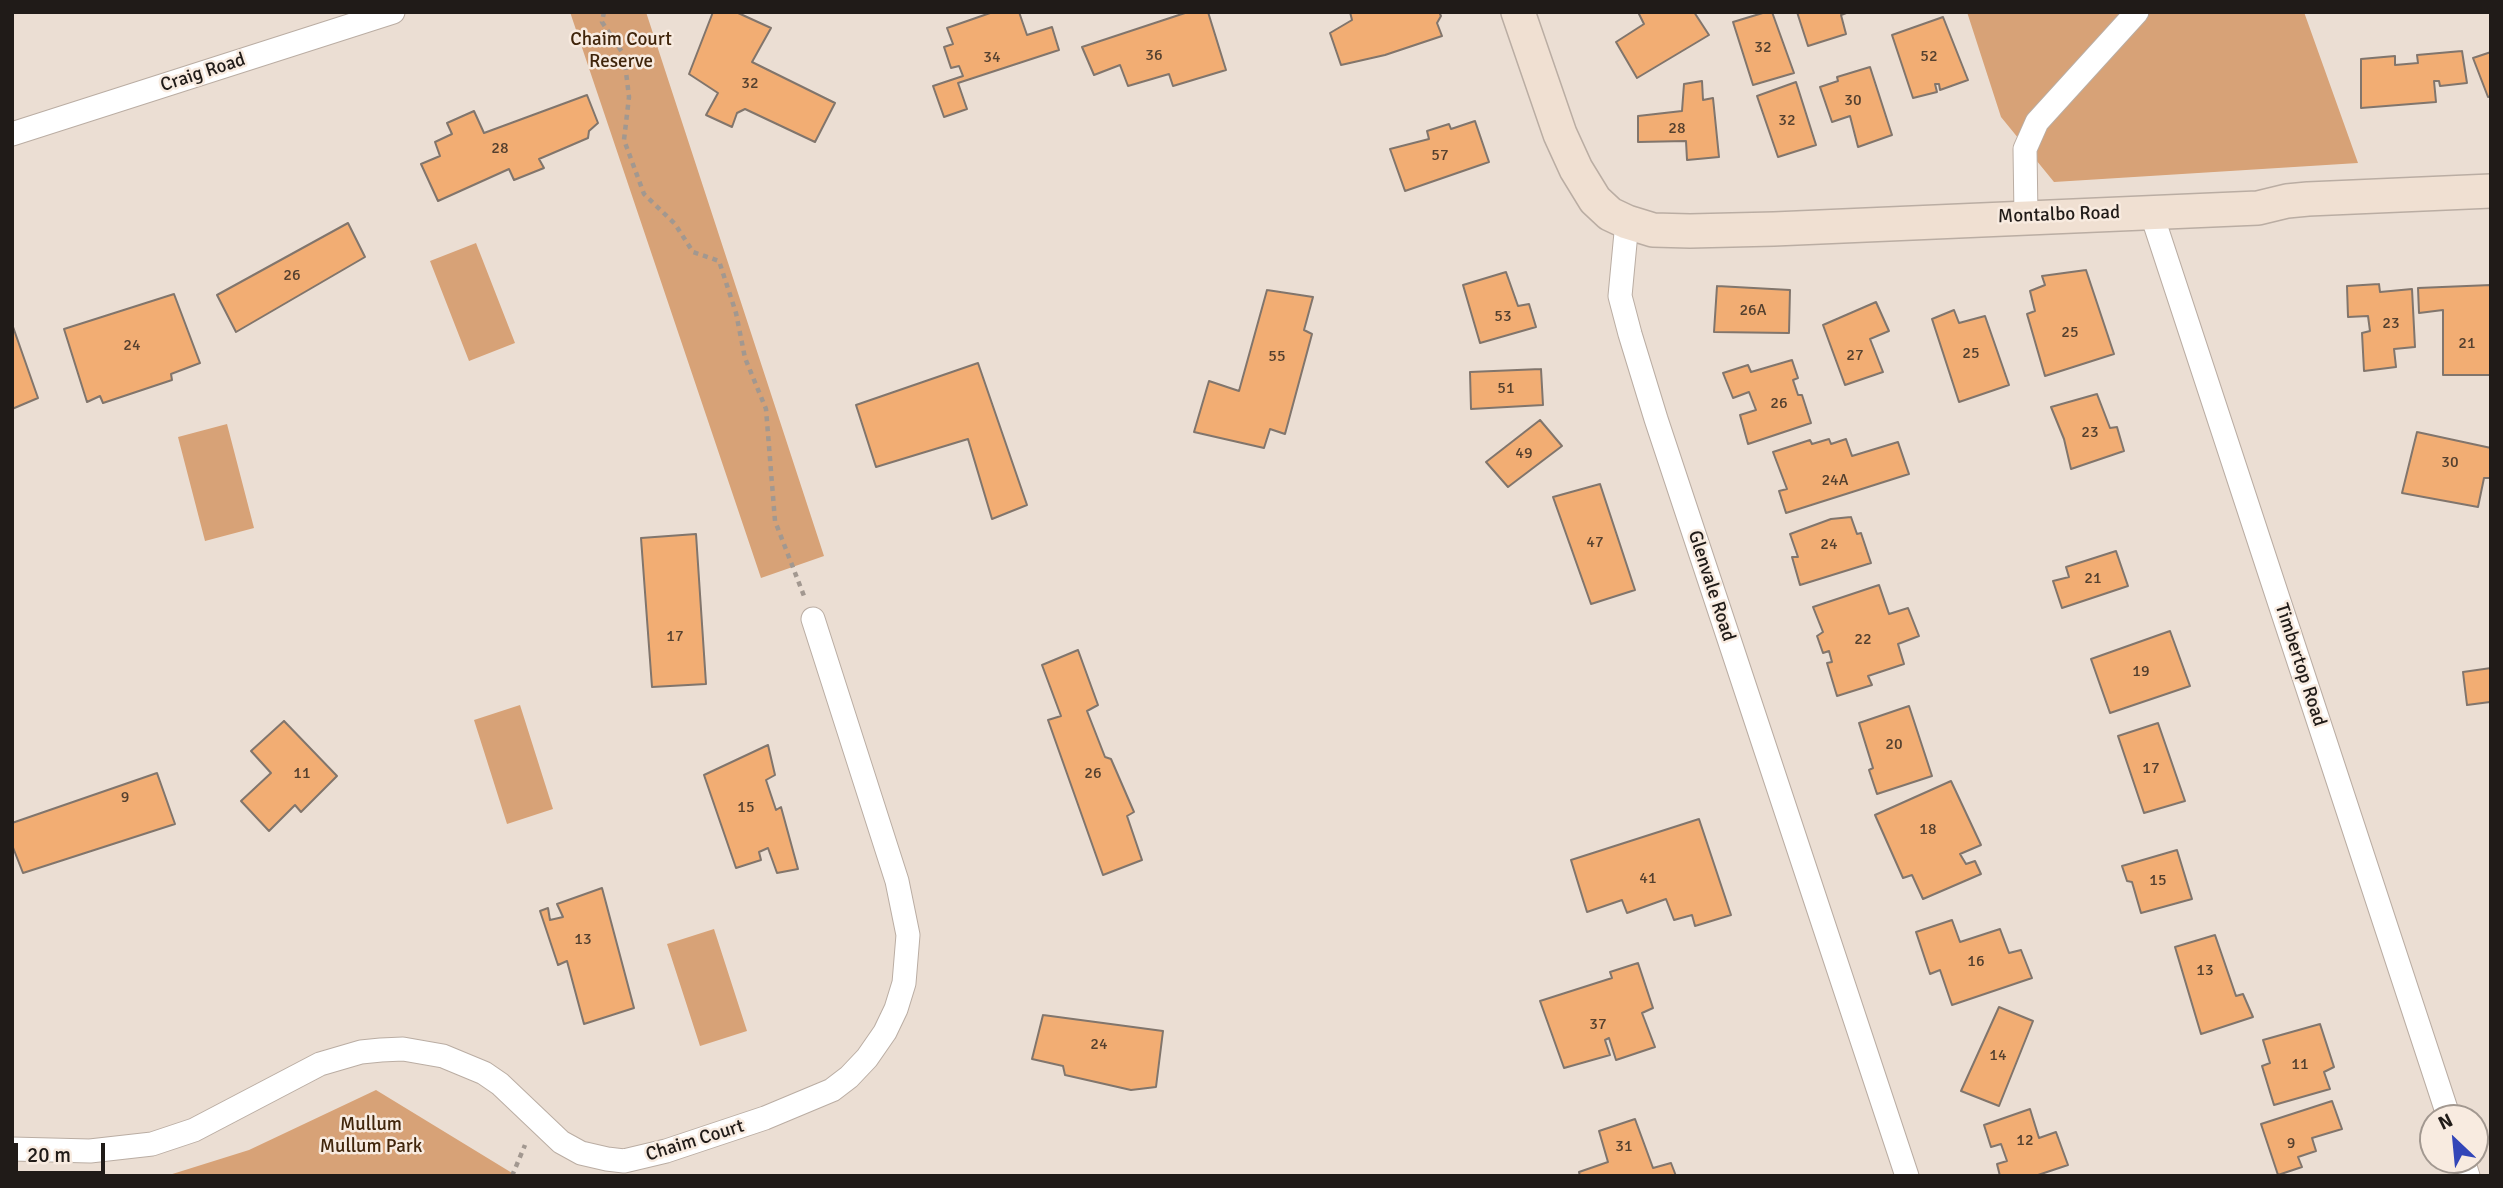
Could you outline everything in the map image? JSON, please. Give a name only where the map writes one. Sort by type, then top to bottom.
[{"type":"street","name":"Craig Road","points":[[12,134],[393,12]]},
{"type":"street","points":[[1518,12],[1560,134],[1576,169],[1595,200],[1610,214],[1627,222]]},
{"type":"street","points":[[2026,216],[2025,149],[2037,122],[2137,12]]},
{"type":"street","name":"Montalbo Road","points":[[1627,222],[1653,230],[1690,232],[2258,208],[2298,200],[2491,191]]},
{"type":"street","name":"Timbertop Road","points":[[2151,212],[2444,1104]]},
{"type":"street","name":"Glenvale Road","points":[[1627,222],[1620,296],[1630,334],[1664,446],[1907,1176]]},
{"type":"street","name":"Chaim Court","points":[[12,1149],[90,1151],[152,1144],[194,1130],[320,1065],[361,1052],[382,1050],[403,1049],[443,1056],[484,1073],[525,1106],[561,1142],[581,1153],[624,1161],[666,1151],[775,1114],[832,1090],[867,1058],[885,1032],[904,983],[908,935],[897,881],[813,619]]},
{"type":"path","points":[[604,12],[603,22],[624,55],[629,97],[624,140],[644,194],[674,224],[693,252],[719,261],[736,313],[745,358],[766,409],[775,521],[813,619]]},
{"type":"green space","name":"Chaim Court Reserve","points":[[570,12],[646,12],[824,556],[761,578]]},
{"type":"green space","points":[[1967,12],[2304,12],[2358,163],[2054,182],[2001,117]]},
{"type":"green space","points":[[476,243],[515,343],[469,361],[430,261]]},
{"type":"green space","points":[[227,424],[254,528],[205,541],[178,437]]},
{"type":"green space","points":[[520,705],[553,809],[507,824],[474,720]]},
{"type":"green space","points":[[714,929],[747,1031],[700,1046],[667,944]]},
{"type":"green space","name":"Mullum Mullum Park","points":[[376,1090],[517,1176],[166,1176],[249,1150]]},
{"type":"building","points":[[713,12],[736,12],[771,28],[752,62],[835,103],[815,142],[745,109],[737,113],[732,127],[706,115],[718,93],[689,74]]},
{"type":"building","points":[[993,12],[1019,12],[1027,35],[1052,27],[1059,50],[958,83],[967,109],[944,117],[933,86],[963,76],[959,66],[951,68],[944,47],[953,44],[947,28]]},
{"type":"building","points":[[1188,12],[1208,12],[1226,70],[1173,86],[1169,74],[1128,86],[1120,65],[1094,75],[1082,47]]},
{"type":"building","points":[[1350,12],[1439,12],[1441,16],[1437,23],[1442,36],[1385,55],[1341,65],[1330,33],[1352,20]]},
{"type":"building","points":[[1638,12],[1694,12],[1709,35],[1637,78],[1616,42],[1644,24]]},
{"type":"building","points":[[1772,12],[1794,73],[1753,85],[1733,22]]},
{"type":"building","points":[[1797,12],[1849,12],[1841,15],[1846,34],[1808,46]]},
{"type":"building","points":[[1943,17],[1968,80],[1940,90],[1939,84],[1935,84],[1937,92],[1913,98],[1892,35]]},
{"type":"building","points":[[2462,51],[2467,83],[2440,86],[2439,81],[2434,81],[2436,102],[2361,108],[2361,59],[2395,56],[2395,65],[2418,63],[2417,55]]},
{"type":"building","points":[[2491,52],[2491,96],[2488,97],[2473,58]]},
{"type":"building","points":[[1870,67],[1892,135],[1858,147],[1850,116],[1832,122],[1820,87],[1838,81],[1837,77]]},
{"type":"building","points":[[1702,81],[1703,100],[1713,98],[1719,157],[1687,160],[1686,141],[1638,142],[1638,116],[1682,111],[1684,84]]},
{"type":"building","points":[[1796,82],[1816,145],[1778,157],[1757,96]]},
{"type":"building","points":[[587,95],[598,123],[589,131],[588,138],[539,159],[544,168],[514,180],[509,169],[438,201],[421,164],[440,156],[435,142],[452,134],[447,123],[474,111],[484,133]]},
{"type":"building","points":[[1475,121],[1489,162],[1405,191],[1390,149],[1429,139],[1427,131],[1449,124],[1451,129]]},
{"type":"building","points":[[348,223],[365,257],[236,332],[217,295]]},
{"type":"building","points":[[2086,270],[2114,354],[2045,376],[2027,314],[2035,311],[2030,291],[2045,285],[2042,276]]},
{"type":"building","points":[[1506,272],[1518,306],[1529,304],[1536,327],[1480,343],[1463,285]]},
{"type":"building","points":[[2379,284],[2380,292],[2412,289],[2415,347],[2394,349],[2396,367],[2364,371],[2362,333],[2370,331],[2368,316],[2348,317],[2347,286]]},
{"type":"building","points":[[2491,285],[2491,375],[2443,375],[2443,310],[2419,313],[2418,288]]},
{"type":"building","points":[[1717,286],[1790,290],[1789,333],[1714,332]]},
{"type":"building","points":[[1267,290],[1313,297],[1304,330],[1312,334],[1285,434],[1270,429],[1264,448],[1194,432],[1209,381],[1239,391]]},
{"type":"building","points":[[174,294],[200,363],[171,374],[172,380],[103,403],[100,396],[87,402],[64,329]]},
{"type":"building","points":[[1876,302],[1889,331],[1870,339],[1883,372],[1845,385],[1823,325]]},
{"type":"building","points":[[1954,310],[1959,323],[1985,316],[2009,385],[1959,402],[1932,319]]},
{"type":"building","points":[[12,324],[38,398],[12,409]]},
{"type":"building","points":[[1792,360],[1798,378],[1793,380],[1798,395],[1802,395],[1811,423],[1748,444],[1740,415],[1756,410],[1749,392],[1733,398],[1723,373],[1748,365],[1751,372]]},
{"type":"building","points":[[978,363],[1027,505],[992,519],[968,439],[876,467],[856,405]]},
{"type":"building","points":[[1541,369],[1543,405],[1471,409],[1470,372]]},
{"type":"building","points":[[2097,394],[2110,428],[2117,427],[2124,451],[2071,469],[2064,439],[2051,407]]},
{"type":"building","points":[[1540,420],[1562,446],[1508,487],[1486,462]]},
{"type":"building","points":[[2417,432],[2491,448],[2491,478],[2484,478],[2478,507],[2402,493]]},
{"type":"building","points":[[1829,439],[1831,444],[1846,439],[1852,456],[1898,442],[1909,474],[1786,513],[1779,491],[1787,489],[1773,452],[1810,440],[1812,444]]},
{"type":"building","points":[[1600,484],[1635,590],[1591,604],[1553,497]]},
{"type":"building","points":[[1851,517],[1857,534],[1861,533],[1871,563],[1800,585],[1792,557],[1798,557],[1790,534],[1831,519]]},
{"type":"building","points":[[696,534],[706,684],[652,687],[641,538]]},
{"type":"building","points":[[2116,551],[2128,586],[2062,608],[2053,581],[2069,577],[2066,567]]},
{"type":"building","points":[[1879,585],[1889,614],[1908,608],[1919,636],[1898,644],[1904,664],[1868,676],[1872,685],[1837,696],[1827,663],[1832,662],[1829,651],[1823,653],[1817,636],[1823,632],[1813,607]]},
{"type":"building","points":[[2170,631],[2190,686],[2110,713],[2091,659]]},
{"type":"building","points":[[1078,650],[1098,705],[1087,711],[1105,757],[1111,759],[1134,812],[1127,816],[1142,860],[1103,875],[1048,720],[1061,716],[1042,665]]},
{"type":"building","points":[[2491,668],[2491,706],[2490,702],[2467,705],[2463,672]]},
{"type":"building","points":[[1909,706],[1932,776],[1877,794],[1869,770],[1873,768],[1859,723]]},
{"type":"building","points":[[284,721],[337,776],[301,812],[295,805],[269,831],[241,801],[271,773],[251,751]]},
{"type":"building","points":[[2158,723],[2185,801],[2144,813],[2118,736]]},
{"type":"building","points":[[768,745],[775,775],[766,780],[776,810],[781,807],[798,869],[777,873],[768,848],[759,852],[761,860],[736,868],[704,775]]},
{"type":"building","points":[[157,773],[175,824],[23,873],[12,845],[12,823]]},
{"type":"building","points":[[1951,781],[1981,845],[1960,854],[1966,864],[1975,861],[1981,874],[1923,899],[1912,875],[1903,878],[1875,815]]},
{"type":"building","points":[[1699,819],[1731,915],[1695,926],[1692,915],[1674,920],[1666,899],[1627,913],[1622,900],[1587,912],[1571,860]]},
{"type":"building","points":[[2177,850],[2192,899],[2141,913],[2132,882],[2127,881],[2122,866]]},
{"type":"building","points":[[602,888],[634,1008],[584,1024],[567,961],[558,965],[540,911],[548,908],[550,920],[563,917],[557,904]]},
{"type":"building","points":[[1952,920],[1960,942],[2000,929],[2009,953],[2021,950],[2032,978],[1952,1005],[1940,970],[1930,974],[1916,932]]},
{"type":"building","points":[[2215,935],[2236,996],[2243,994],[2253,1017],[2201,1034],[2175,947]]},
{"type":"building","points":[[1638,963],[1653,1008],[1642,1013],[1655,1047],[1616,1060],[1609,1038],[1605,1040],[1610,1055],[1564,1068],[1540,1001],[1612,978],[1610,972]]},
{"type":"building","points":[[1999,1007],[2033,1021],[1999,1106],[1961,1091]]},
{"type":"building","points":[[1043,1015],[1163,1031],[1156,1087],[1131,1090],[1065,1075],[1063,1066],[1032,1059]]},
{"type":"building","points":[[2320,1024],[2334,1067],[2324,1072],[2330,1089],[2274,1105],[2262,1066],[2270,1063],[2263,1040]]},
{"type":"building","points":[[2332,1101],[2342,1129],[2312,1138],[2316,1151],[2298,1157],[2302,1167],[2278,1175],[2261,1124]]},
{"type":"building","points":[[2030,1109],[2039,1138],[2056,1132],[2068,1165],[2035,1176],[2000,1176],[1997,1164],[2007,1161],[2001,1144],[1991,1147],[1984,1125]]},
{"type":"building","points":[[1635,1119],[1653,1168],[1671,1163],[1676,1176],[1580,1176],[1579,1172],[1608,1162],[1599,1131]]}]
